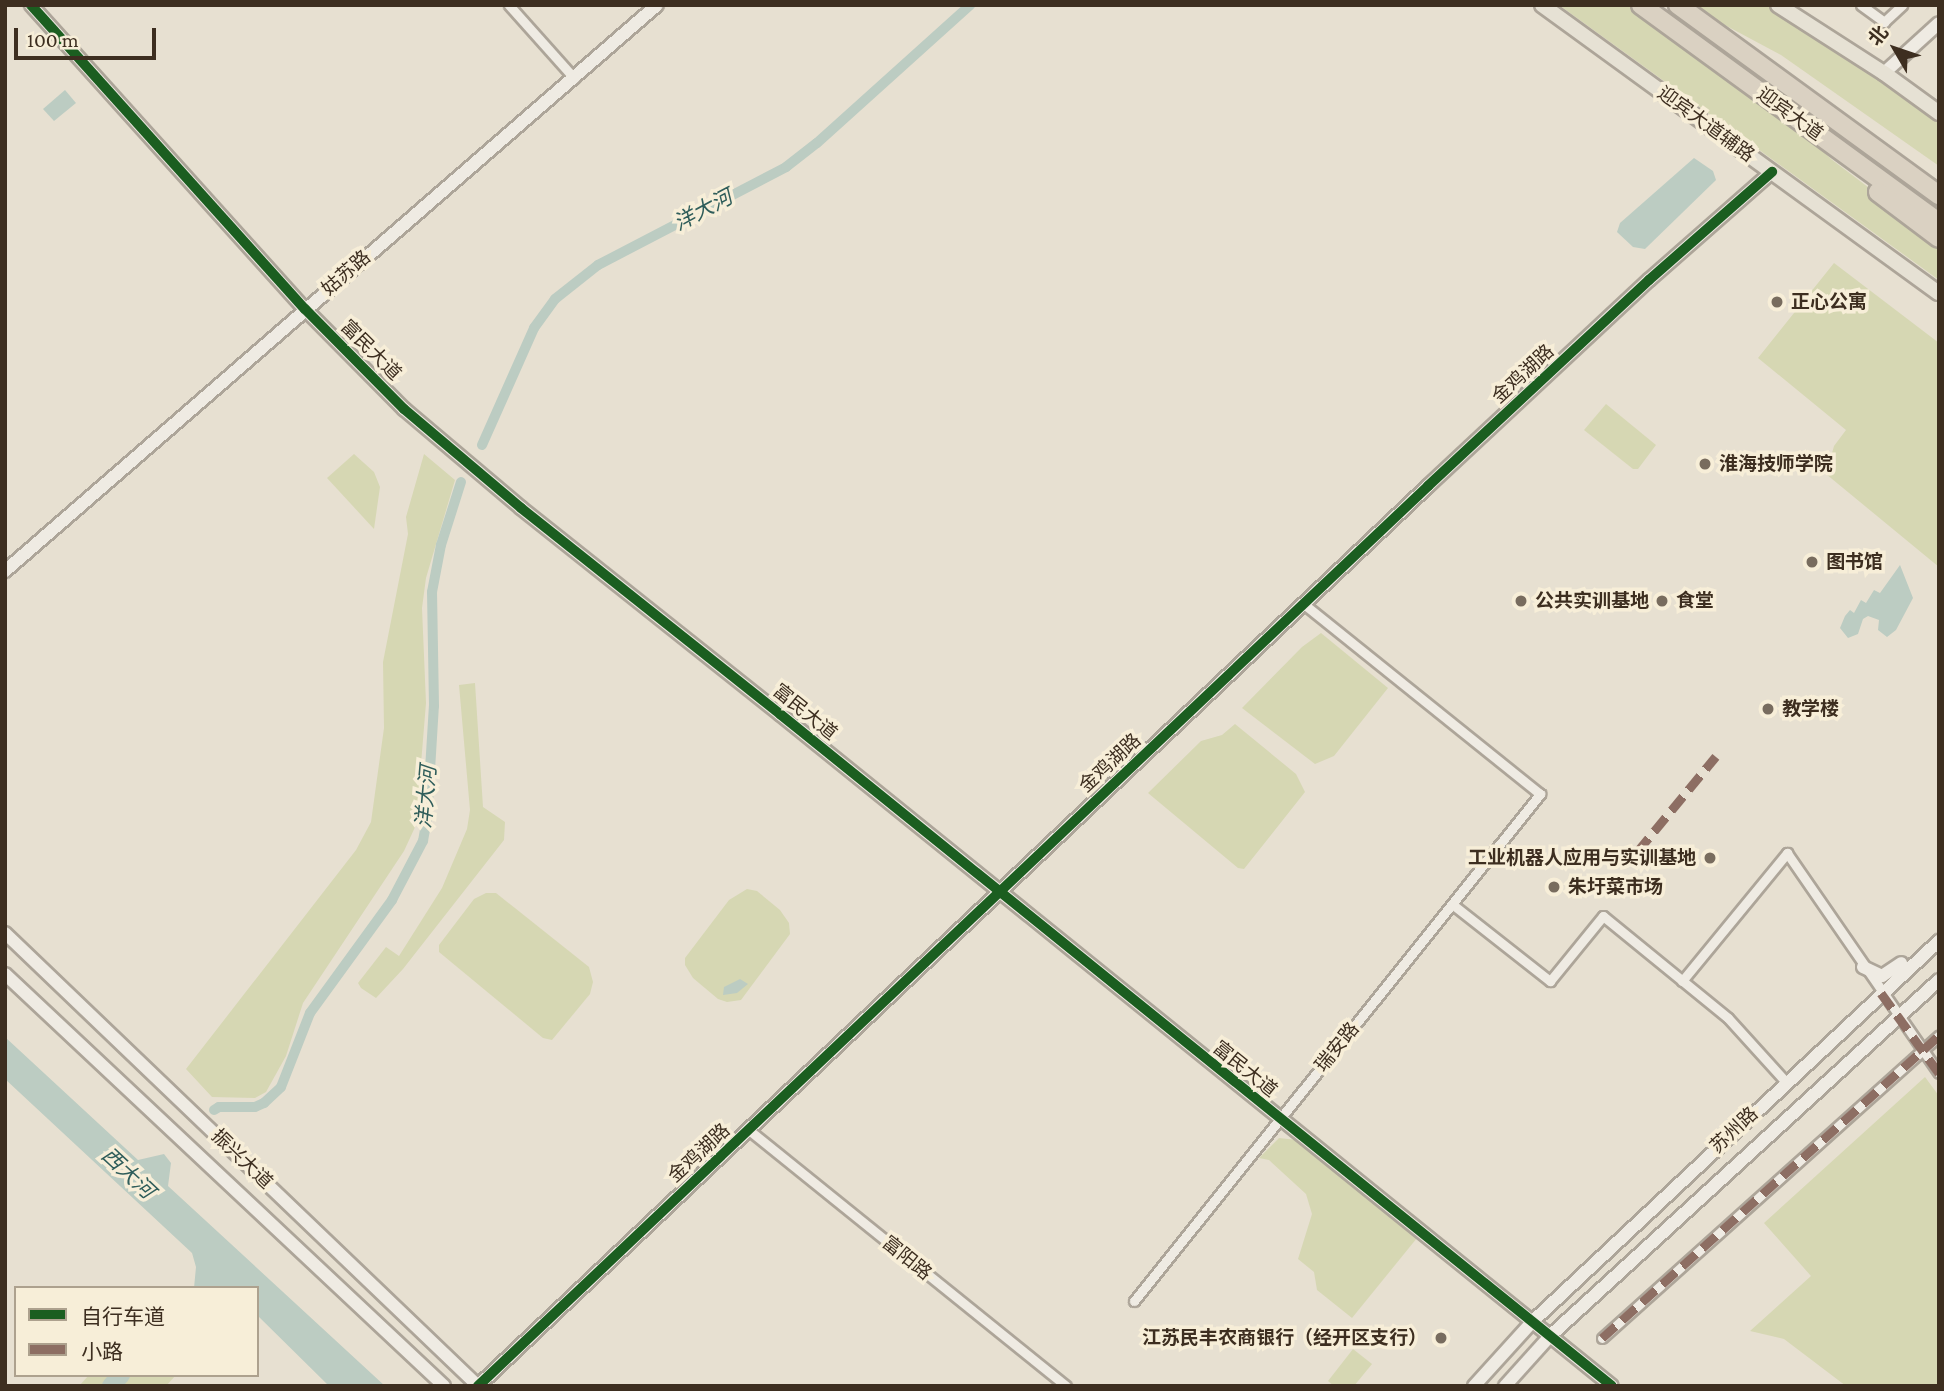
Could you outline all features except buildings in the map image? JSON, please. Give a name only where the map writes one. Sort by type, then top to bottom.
[{"type":"highway","name":"迎宾大道","points":[[1641,5],[1939,222]]},
{"type":"highway","name":"迎宾大道","points":[[1678,5],[1939,195]]},
{"type":"highway","points":[[1736,47],[1784,70],[1939,181]]},
{"type":"highway","points":[[1804,124],[1837,161],[1939,239]]},
{"type":"main road","name":"迎宾大道辅路","points":[[1542,5],[1939,293]]},
{"type":"main road","points":[[1778,5],[1884,73],[1939,113]]},
{"type":"street","name":"富民大道","points":[[32,5],[305,309],[404,409],[521,508],[780,713],[1279,1120],[1612,1386]]},
{"type":"street","points":[[509,5],[574,78]]},
{"type":"street","name":"姑苏路","points":[[5,571],[657,5]]},
{"type":"street","points":[[1861,5],[1884,22],[1902,5]]},
{"type":"street","points":[[1884,73],[1939,23]]},
{"type":"street","name":"金鸡湖路","points":[[478,1386],[1649,280],[1772,172]]},
{"type":"street","name":"瑞安路","points":[[1134,1301],[1540,794],[1304,604]]},
{"type":"street","points":[[1682,981],[1787,853],[1863,967],[1939,1073]]},
{"type":"street","points":[[1452,904],[1550,981],[1603,916],[1728,1018],[1786,1082]]},
{"type":"street","points":[[1863,967],[1877,976],[1889,974],[1939,930]]},
{"type":"street","name":"振兴大道","points":[[5,933],[478,1386]]},
{"type":"street","name":"苏州路","points":[[1474,1386],[1532,1322],[1939,941]]},
{"type":"street","name":"振兴大道","points":[[5,974],[443,1386]]},
{"type":"street","name":"苏州路","points":[[1505,1386],[1550,1336],[1939,980]]},
{"type":"street","points":[[1602,1338],[1939,1036]]},
{"type":"street","name":"富阳路","points":[[749,1130],[1066,1386]]},
{"type":"green space","points":[[1559,5],[1631,5],[1796,124],[1831,159],[1939,241],[1939,280]]},
{"type":"green space","points":[[1696,5],[1769,5],[1883,79],[1939,119],[1939,166],[1781,55],[1723,24]]},
{"type":"green space","points":[[1834,263],[1939,343],[1939,567],[1826,474],[1834,446],[1846,430],[1758,358]]},
{"type":"green space","points":[[1606,404],[1656,445],[1638,469],[1633,469],[1584,430]]},
{"type":"green space","points":[[354,454],[374,472],[380,487],[374,529],[327,478]]},
{"type":"green space","points":[[424,454],[455,480],[426,578],[422,608],[426,703],[416,825],[404,851],[303,1003],[286,1056],[266,1092],[255,1098],[212,1097],[186,1069],[356,850],[371,822],[384,728],[383,662],[408,534],[406,517]]},
{"type":"green space","points":[[1321,633],[1388,688],[1334,756],[1315,764],[1242,708],[1302,647]]},
{"type":"green space","points":[[475,683],[483,807],[505,822],[504,840],[403,969],[376,998],[358,983],[386,947],[399,956],[442,888],[467,829],[470,810],[459,685]]},
{"type":"green space","points":[[1235,724],[1296,774],[1305,792],[1244,869],[1238,868],[1148,793],[1201,741],[1222,735]]},
{"type":"green space","points":[[747,889],[757,891],[780,910],[789,923],[790,934],[741,1000],[727,1002],[718,999],[693,978],[685,965],[685,958],[729,900]]},
{"type":"green space","points":[[486,893],[496,893],[589,967],[593,982],[590,994],[552,1040],[543,1038],[439,952],[439,945],[474,899]]},
{"type":"green space","points":[[1925,1077],[1939,1096],[1939,1386],[1846,1386],[1784,1339],[1750,1331],[1811,1276],[1764,1223]]},
{"type":"green space","points":[[1279,1138],[1297,1140],[1417,1238],[1352,1318],[1317,1290],[1314,1272],[1298,1259],[1312,1214],[1306,1194],[1269,1160],[1259,1158]]},
{"type":"green space","points":[[1353,1349],[1372,1364],[1354,1386],[1334,1386],[1328,1381]]},
{"type":"green space","points":[[87,1377],[174,1377],[166,1386],[79,1386]]},
{"type":"water","points":[[65,90],[76,103],[54,121],[43,109]]},
{"type":"water","points":[[1694,158],[1713,171],[1716,180],[1645,249],[1633,247],[1617,232],[1620,223]]},
{"type":"water","points":[[1900,565],[1913,598],[1896,630],[1887,637],[1878,630],[1879,620],[1868,616],[1863,619],[1858,634],[1848,638],[1840,628],[1845,616],[1850,610],[1854,613],[1861,600],[1866,603],[1874,590],[1880,593]]},
{"type":"water","points":[[740,979],[748,984],[737,993],[723,995],[724,987]]},
{"type":"water","name":"西大河","points":[[5,1037],[138,1160],[164,1154],[171,1163],[168,1186],[385,1386],[329,1386],[259,1317],[259,1286],[194,1286],[196,1267],[192,1253],[5,1079]]},
{"type":"waterway","name":"洋大河","points":[[482,445],[534,328],[555,299],[598,265],[786,167],[817,143],[970,5]]},
{"type":"waterway","name":"洋大河","points":[[214,1110],[219,1107],[255,1107],[264,1103],[281,1087],[310,1013],[392,900],[423,841],[427,819],[434,706],[432,592],[441,545],[461,482]]},
{"type":"waterway","name":"洋大河","points":[[111,1386],[119,1377]]},
{"type":"marked path","points":[[1637,852],[1716,756]]},
{"type":"marked path","points":[[1881,993],[1939,1073]]},
{"type":"marked path","points":[[1602,1338],[1939,1036]]},
{"type":"cycle path","points":[[31,5],[305,309],[404,409],[521,508],[1612,1386]]},
{"type":"cycle path","points":[[478,1386],[1428,486],[1649,280],[1772,172]]},
{"type":"place","name":"正心公寓","points":[[1777,302]]},
{"type":"place","name":"淮海技师学院","points":[[1705,464]]},
{"type":"place","name":"图书馆","points":[[1812,562]]},
{"type":"place","name":"公共实训基地","points":[[1521,601]]},
{"type":"place","name":"食堂","points":[[1662,601]]},
{"type":"place","name":"教学楼","points":[[1768,709]]},
{"type":"place","name":"工业机器人应用与实训基地","points":[[1710,858]]},
{"type":"place","name":"朱圩菜市场","points":[[1554,887]]},
{"type":"place","name":"江苏民丰农商银行（经开区支行）","points":[[1441,1338]]}]
